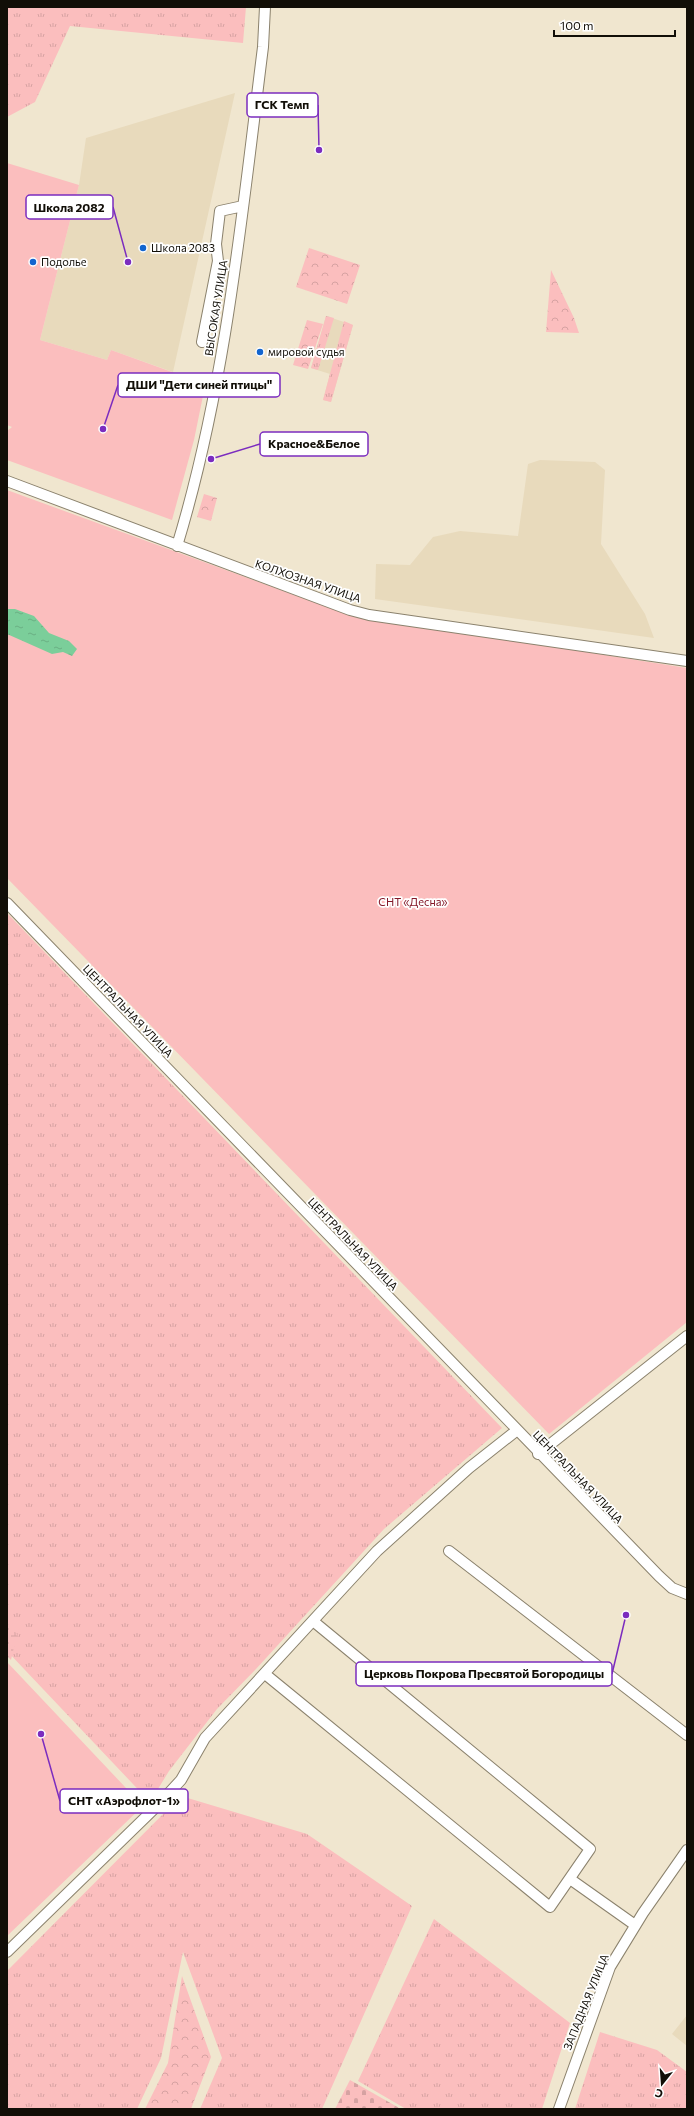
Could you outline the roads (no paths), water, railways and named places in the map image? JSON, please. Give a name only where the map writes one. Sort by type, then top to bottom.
[{"type":"street","name":"ВЫСОКАЯ УЛИЦА","points":[[177,546],[191,497],[215,386],[232,287],[263,47],[265,7]]},
{"type":"street","points":[[202,342],[218,261],[216,244],[220,211],[242,206]]},
{"type":"street","name":"КОЛХОЗНАЯ УЛИЦА","points":[[7,481],[298,592],[350,610],[369,615],[687,661]]},
{"type":"street","name":"ЦЕНТРАЛЬНАЯ УЛИЦА","points":[[7,903],[538,1454],[659,1576],[672,1588],[687,1594]]},
{"type":"street","points":[[538,1454],[687,1336]]},
{"type":"street","points":[[7,1952],[156,1807],[181,1780],[205,1738],[377,1551],[469,1468],[516,1430]]},
{"type":"street","points":[[449,1551],[653,1707],[687,1735]]},
{"type":"street","points":[[265,1674],[550,1907],[590,1849],[313,1621]]},
{"type":"street","name":"ЗАПАДНАЯ УЛИЦА","points":[[559,2109],[610,1968],[635,1925],[687,1850]]},
{"type":"street","points":[[570,1879],[635,1925]]},
{"type":"water","points":[[7,609],[15,609],[34,616],[49,633],[69,641],[77,649],[72,656],[63,652],[52,654],[7,634]]},
{"type":"place","name":"ГСК Темп","points":[[319,150]]},
{"type":"place","name":"Школа 2083","points":[[143,248]]},
{"type":"place","name":"Подолье","points":[[33,262]]},
{"type":"place","name":"Школа 2082","points":[[128,262]]},
{"type":"place","name":"мировой судья","points":[[260,352]]},
{"type":"place","name":"ДШИ \"Дети синей птицы\"","points":[[103,429]]},
{"type":"place","name":"Красное&Белое","points":[[211,459]]},
{"type":"place","name":"Церковь Покрова Пресвятой Богородицы","points":[[626,1615]]},
{"type":"place","name":"СНТ «Аэрофлот-1»","points":[[41,1734]]},
{"type":"park label","name":"СНТ «Десна»","points":[[413,902]]}]
